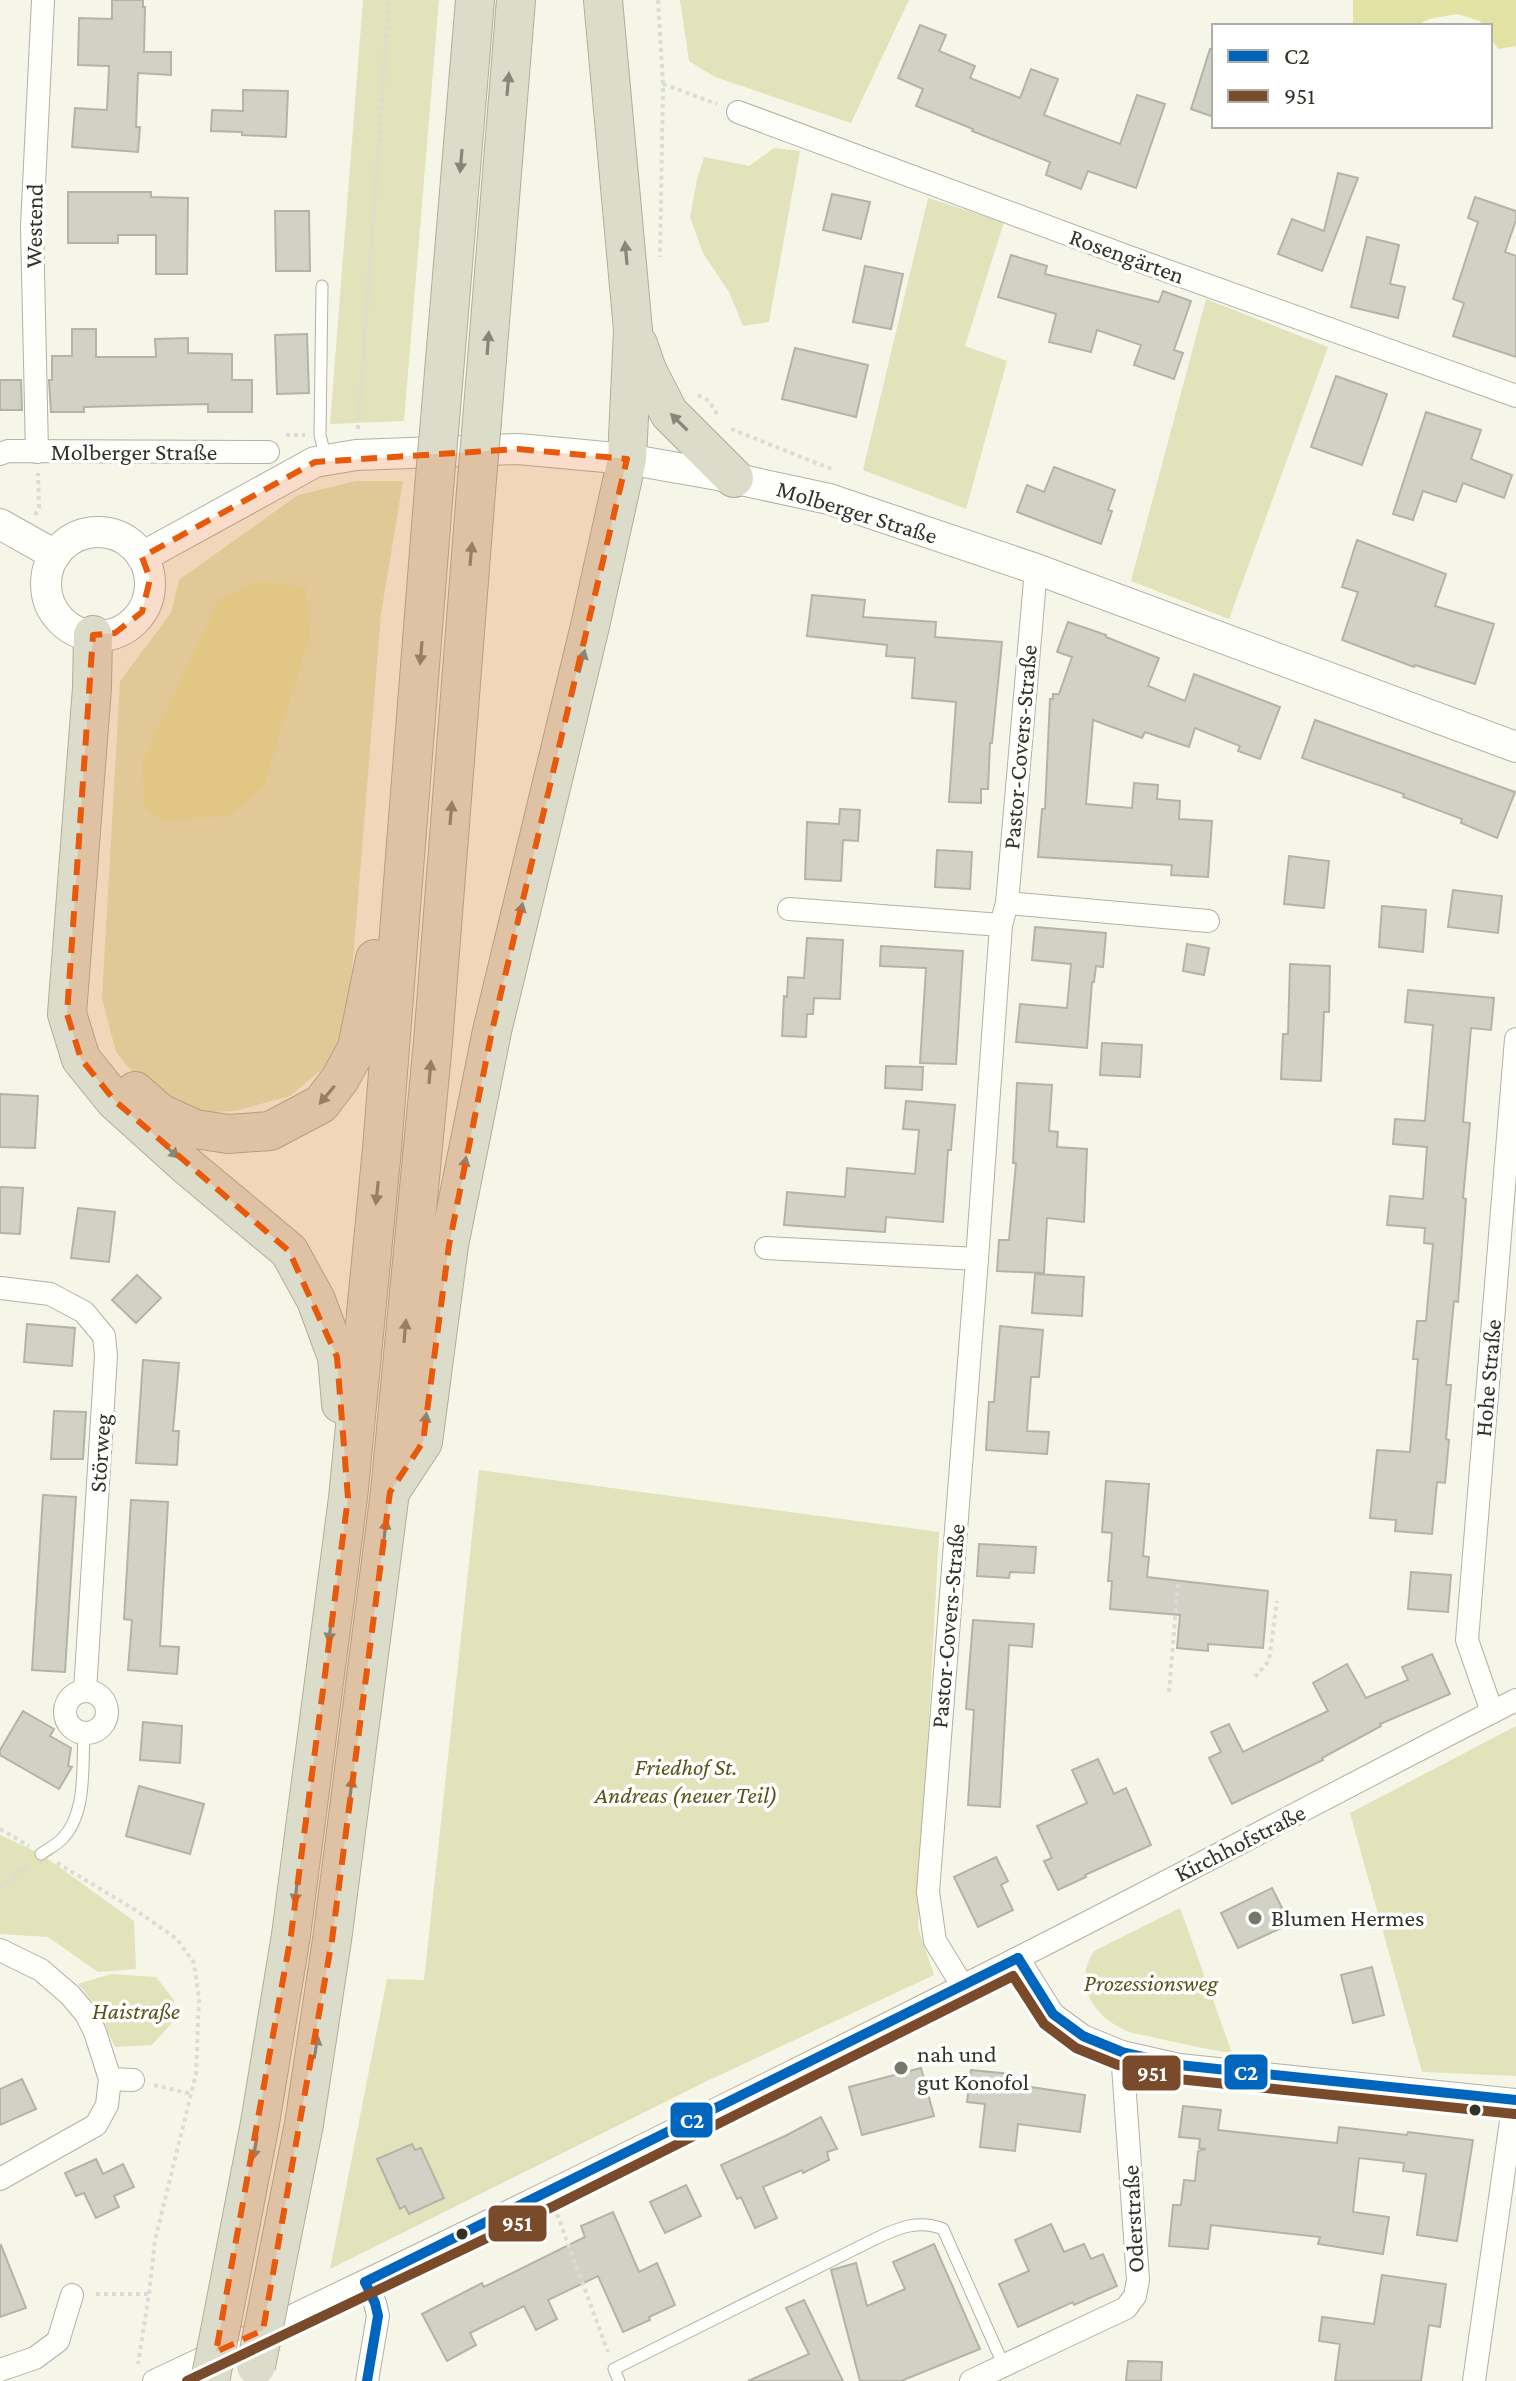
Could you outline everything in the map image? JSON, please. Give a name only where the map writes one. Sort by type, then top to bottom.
[{"type":"highway","points":[[210,2381],[260,2123],[291,1935],[348,1498],[382,1149],[475,0]]},
{"type":"highway","points":[[254,2373],[304,2124],[332,1940],[390,1492],[434,1026],[516,0]]},
{"type":"highway","points":[[390,1492],[423,1442],[449,1245],[492,1031],[627,459],[633,330],[603,0]]},
{"type":"highway","points":[[633,330],[647,370],[669,413],[734,478]]},
{"type":"highway","points":[[93,635],[92,688],[67,1014],[81,1059],[115,1101],[289,1251],[316,1300],[337,1357],[348,1498]]},
{"type":"highway","points":[[76,887],[80,984],[98,1047],[113,1073],[160,1113],[195,1129],[228,1134],[270,1131],[321,1104],[340,1079],[357,1048],[390,878],[408,808]]},
{"type":"street","name":"Westend","points":[[37,452],[32,226],[43,0]]},
{"type":"street","name":"Rosengärten","points":[[738,112],[1516,396]]},
{"type":"street","name":"Molberger Straße","points":[[142,557],[315,462],[356,455],[518,449],[627,459],[829,499],[1036,569],[1516,747]]},
{"type":"street","name":"Molberger Straße","points":[[0,454],[8,451],[268,452]]},
{"type":"street","points":[[11,531],[55,555]]},
{"type":"street","points":[[88,532],[106,532],[122,537],[136,547],[142,557],[150,579],[149,596],[142,612],[131,625],[115,633],[93,635],[66,625],[54,613],[47,597],[46,580],[50,563],[59,549],[72,538],[88,532]]},
{"type":"street","name":"Pastor-Covers-Straße","points":[[962,1985],[935,1941],[928,1892],[1004,914],[1036,569]]},
{"type":"street","points":[[789,909],[1208,921]]},
{"type":"street","name":"Hohe Straße","points":[[1492,1712],[1467,1640],[1516,1039]]},
{"type":"street","points":[[766,1248],[977,1259]]},
{"type":"street","name":"Störweg","points":[[0,1288],[50,1294],[84,1312],[104,1336],[106,1356],[85,1691]]},
{"type":"street","points":[[85,1691],[96,1693],[105,1701],[108,1713],[105,1724],[96,1732],[84,1734],[72,1729],[65,1719],[65,1706],[73,1695],[85,1691]]},
{"type":"street","name":"Kirchhofstraße","points":[[145,2375],[365,2282],[548,2193],[1018,1958],[1516,1700]]},
{"type":"street","points":[[0,1950],[41,1970],[78,2004],[95,2032],[110,2079],[107,2105],[96,2125],[0,2179]]},
{"type":"street","points":[[1018,1958],[1053,2014],[1083,2036],[1122,2052],[1179,2065],[1515,2100],[1474,2381]]},
{"type":"street","name":"Oderstraße","points":[[971,2381],[1126,2308],[1135,2296],[1138,2280],[1122,2052]]},
{"type":"street","points":[[110,2079],[133,2080]]},
{"type":"street","points":[[365,2282],[378,2316],[367,2381]]},
{"type":"street","points":[[0,2370],[35,2358],[58,2341],[72,2295]]},
{"type":"lane","points":[[322,286],[320,435],[326,460]]},
{"type":"lane","points":[[41,1854],[61,1840],[73,1826],[79,1805],[84,1734]]},
{"type":"lane","points":[[616,2375],[877,2238],[903,2226],[932,2224],[943,2229],[1004,2366]]},
{"type":"path","points":[[356,455],[389,0]]},
{"type":"path","points":[[658,0],[663,84],[738,112]]},
{"type":"path","points":[[725,427],[835,470]]},
{"type":"path","points":[[11,531],[39,508],[37,452]]},
{"type":"path","points":[[1169,1692],[1178,1584]]},
{"type":"path","points":[[1255,1677],[1269,1661],[1277,1601]]},
{"type":"path","points":[[0,1829],[147,1918],[177,1939],[194,1963],[199,1999],[196,2074],[155,2240],[145,2375]]},
{"type":"path","points":[[0,1888],[41,1854]]},
{"type":"path","points":[[133,2080],[191,2094]]},
{"type":"path","points":[[560,2223],[616,2375]]},
{"type":"path","points":[[72,2295],[149,2294]]},
{"type":"highlighted area","points":[[518,449],[627,459],[492,1031],[449,1245],[423,1442],[390,1492],[332,1940],[263,2330],[216,2352],[291,1935],[348,1498],[337,1357],[289,1251],[115,1101],[81,1059],[67,1014],[93,635],[115,633],[142,612],[150,579],[142,557],[315,462]]},
{"type":"green space","points":[[363,0],[439,0],[404,421],[330,424]]},
{"type":"green space","points":[[680,0],[909,0],[851,123],[715,77],[689,61]]},
{"type":"green space","points":[[774,148],[800,151],[769,322],[743,326],[729,292],[703,253],[690,217],[704,157],[749,166]]},
{"type":"green space","points":[[928,198],[1004,222],[965,346],[1007,361],[966,509],[863,470]]},
{"type":"green space","points":[[1206,299],[1328,347],[1229,619],[1131,581]]},
{"type":"green space","points":[[356,481],[403,481],[381,614],[348,1022],[334,1059],[290,1096],[235,1111],[187,1113],[146,1089],[116,1052],[102,998],[120,681],[171,613],[179,580],[298,495]]},
{"type":"green space","name":"Friedhof St. Andreas (neuer Teil)","points":[[479,1470],[939,1532],[918,1927],[934,1975],[707,2081],[330,2269],[387,1979],[424,1980]]},
{"type":"green space","points":[[1516,1726],[1516,2076],[1422,2072],[1350,1813]]},
{"type":"green space","points":[[0,1835],[41,1854],[134,1921],[136,1969],[98,1972],[48,1937],[0,1934]]},
{"type":"green space","name":"Prozessionsweg","points":[[1180,1908],[1232,2053],[1127,2031],[1096,2008],[1086,1987],[1085,1975],[1094,1951]]},
{"type":"green space","name":"Haistraße","points":[[111,1974],[156,1977],[174,2000],[171,2024],[152,2045],[115,2047],[94,2004],[78,1984]]},
{"type":"shaded area","points":[[1353,0],[1516,0],[1516,46],[1498,49],[1492,40],[1492,24],[1482,24],[1457,14],[1419,24],[1353,24]]},
{"type":"shaded area","points":[[260,581],[306,587],[310,635],[263,788],[229,816],[163,821],[145,808],[142,763],[219,599]]},
{"type":"building","points":[[112,0],[143,0],[144,52],[171,52],[171,75],[138,73],[138,152],[72,147],[75,108],[107,110],[109,66],[78,65],[79,18],[112,19]]},
{"type":"building","points":[[920,25],[946,35],[939,51],[975,66],[970,78],[1020,98],[1031,69],[1058,79],[1044,115],[1120,144],[1137,95],[1165,104],[1136,188],[1088,171],[1081,189],[1046,175],[1050,162],[916,106],[923,89],[898,78]]},
{"type":"building","points":[[1210,49],[1212,50],[1212,116],[1191,109]]},
{"type":"building","points":[[243,90],[288,91],[286,137],[211,131],[212,110],[243,111]]},
{"type":"building","points":[[1338,173],[1358,178],[1322,271],[1278,254],[1292,219],[1324,231]]},
{"type":"building","points":[[68,192],[151,192],[151,197],[188,198],[187,274],[156,274],[156,235],[118,235],[118,243],[68,243]]},
{"type":"building","points":[[832,194],[870,202],[861,239],[823,230]]},
{"type":"building","points":[[1475,197],[1516,211],[1505,252],[1516,256],[1516,357],[1453,336],[1464,303],[1453,299],[1478,222],[1468,218]]},
{"type":"building","points":[[275,211],[309,211],[310,271],[276,271]]},
{"type":"building","points":[[1367,237],[1399,245],[1390,284],[1405,287],[1398,318],[1351,307]]},
{"type":"building","points":[[1011,255],[1047,266],[1045,274],[1159,302],[1163,291],[1191,301],[1174,350],[1183,353],[1174,379],[1134,365],[1141,345],[1097,330],[1091,352],[1049,342],[1056,314],[998,297]]},
{"type":"building","points":[[865,266],[903,274],[891,329],[853,322]]},
{"type":"building","points":[[72,329],[96,329],[96,357],[156,357],[155,339],[188,338],[188,353],[232,354],[232,380],[252,380],[252,412],[208,412],[208,404],[84,407],[84,412],[51,412],[49,380],[52,380],[52,356],[72,356]]},
{"type":"building","points":[[307,334],[309,393],[277,394],[275,335]]},
{"type":"building","points":[[795,348],[868,365],[856,417],[782,399]]},
{"type":"building","points":[[1336,376],[1387,394],[1362,465],[1311,447]]},
{"type":"building","points":[[0,380],[21,380],[22,410],[0,410]]},
{"type":"building","points":[[1426,412],[1481,430],[1471,459],[1512,475],[1504,498],[1463,483],[1456,502],[1423,491],[1413,520],[1393,514]]},
{"type":"building","points":[[1054,467],[1115,490],[1101,544],[1017,512],[1027,485],[1044,492]]},
{"type":"building","points":[[1357,540],[1446,574],[1435,606],[1494,624],[1475,684],[1414,667],[1342,640],[1358,592],[1342,587]]},
{"type":"building","points":[[812,595],[865,600],[863,617],[936,622],[935,637],[1002,642],[988,789],[981,789],[981,803],[949,802],[956,702],[912,698],[915,658],[886,656],[887,645],[807,636]]},
{"type":"building","points":[[1068,622],[1159,658],[1148,686],[1185,701],[1194,674],[1280,707],[1260,759],[1238,751],[1240,746],[1195,728],[1189,747],[1145,732],[1142,738],[1093,720],[1086,804],[1132,808],[1134,783],[1158,785],[1157,799],[1180,801],[1179,819],[1212,821],[1208,877],[1171,875],[1172,865],[1038,857],[1042,809],[1045,809],[1050,699],[1053,699],[1053,694],[1059,694],[1072,657],[1057,652]]},
{"type":"building","points":[[1315,720],[1515,792],[1497,838],[1461,823],[1462,819],[1403,797],[1404,794],[1302,758]]},
{"type":"building","points":[[840,809],[860,810],[858,841],[843,840],[841,881],[805,879],[807,822],[839,824]]},
{"type":"building","points":[[937,850],[972,852],[970,889],[935,887]]},
{"type":"building","points":[[1289,856],[1329,861],[1324,908],[1284,904]]},
{"type":"building","points":[[1453,890],[1502,896],[1498,933],[1448,927]]},
{"type":"building","points":[[1382,906],[1426,910],[1423,952],[1379,947]]},
{"type":"building","points":[[1035,927],[1106,933],[1103,967],[1096,966],[1092,982],[1087,1048],[1016,1042],[1020,1004],[1067,1008],[1071,964],[1032,960]]},
{"type":"building","points":[[807,938],[843,940],[840,999],[814,998],[813,1014],[807,1014],[806,1037],[782,1036],[788,977],[804,978]]},
{"type":"building","points":[[1187,944],[1209,948],[1204,975],[1183,971]]},
{"type":"building","points":[[881,946],[963,951],[956,1064],[920,1063],[926,968],[880,966]]},
{"type":"building","points":[[1290,964],[1330,966],[1329,1012],[1324,1012],[1321,1081],[1281,1079],[1283,1034],[1288,1034]]},
{"type":"building","points":[[1408,990],[1494,998],[1491,1030],[1471,1028],[1463,1122],[1470,1123],[1463,1198],[1466,1199],[1458,1302],[1454,1301],[1446,1385],[1451,1385],[1446,1439],[1449,1440],[1445,1483],[1437,1482],[1432,1534],[1395,1531],[1396,1520],[1370,1518],[1377,1450],[1410,1452],[1418,1359],[1413,1359],[1417,1321],[1426,1321],[1433,1244],[1424,1243],[1425,1228],[1387,1225],[1390,1196],[1423,1199],[1427,1147],[1393,1144],[1395,1119],[1425,1121],[1433,1025],[1405,1022]]},
{"type":"building","points":[[1102,1043],[1142,1045],[1140,1077],[1100,1075]]},
{"type":"building","points":[[886,1066],[923,1067],[922,1090],[885,1088]]},
{"type":"building","points":[[1017,1083],[1052,1085],[1049,1131],[1058,1132],[1057,1147],[1087,1149],[1084,1222],[1047,1218],[1044,1273],[997,1271],[999,1240],[1009,1240],[1016,1163],[1013,1163]]},
{"type":"building","points":[[0,1094],[38,1096],[35,1148],[0,1147]]},
{"type":"building","points":[[906,1101],[955,1105],[943,1222],[886,1217],[885,1232],[784,1225],[787,1192],[845,1197],[847,1168],[915,1174],[919,1130],[903,1129]]},
{"type":"building","points":[[0,1187],[23,1188],[20,1234],[0,1233]]},
{"type":"building","points":[[78,1208],[115,1212],[109,1262],[71,1258]]},
{"type":"building","points":[[1035,1274],[1084,1277],[1082,1316],[1032,1313]]},
{"type":"building","points":[[137,1275],[161,1298],[136,1323],[112,1300]]},
{"type":"building","points":[[27,1324],[75,1328],[72,1366],[24,1362]]},
{"type":"building","points":[[1000,1326],[1043,1330],[1039,1377],[1031,1377],[1027,1431],[1049,1432],[1047,1454],[986,1450],[989,1402],[994,1402]]},
{"type":"building","points":[[143,1360],[179,1363],[173,1431],[179,1431],[177,1465],[136,1463]]},
{"type":"building","points":[[54,1411],[86,1412],[83,1459],[51,1459]]},
{"type":"building","points":[[1106,1481],[1149,1484],[1143,1556],[1149,1557],[1147,1577],[1268,1591],[1263,1648],[1208,1644],[1208,1651],[1177,1648],[1180,1615],[1110,1609],[1112,1581],[1108,1581],[1112,1533],[1102,1532]]},
{"type":"building","points":[[43,1495],[76,1497],[65,1672],[32,1670]]},
{"type":"building","points":[[131,1500],[168,1502],[160,1646],[179,1647],[177,1674],[128,1670],[132,1620],[124,1619]]},
{"type":"building","points":[[979,1544],[1036,1547],[1034,1573],[1010,1572],[1009,1578],[977,1576]]},
{"type":"building","points":[[1411,1572],[1451,1575],[1448,1612],[1408,1609]]},
{"type":"building","points":[[973,1620],[1034,1624],[1032,1647],[1009,1645],[1000,1807],[968,1805],[974,1710],[966,1709]]},
{"type":"building","points":[[1432,1654],[1450,1694],[1380,1724],[1323,1760],[1232,1804],[1209,1758],[1221,1752],[1211,1732],[1229,1724],[1243,1752],[1328,1711],[1313,1683],[1347,1664],[1366,1698],[1408,1680],[1402,1667]]},
{"type":"building","points":[[23,1711],[54,1729],[50,1736],[71,1748],[68,1766],[72,1767],[59,1789],[0,1755]]},
{"type":"building","points":[[143,1722],[182,1726],[180,1763],[140,1760]]},
{"type":"building","points":[[1098,1759],[1114,1794],[1126,1788],[1151,1845],[1058,1890],[1044,1861],[1052,1858],[1037,1826],[1087,1803],[1072,1770]]},
{"type":"building","points":[[139,1786],[204,1804],[190,1854],[126,1836]]},
{"type":"building","points":[[996,1857],[1008,1881],[1001,1885],[1013,1910],[978,1927],[954,1877]]},
{"type":"building","name":"Blumen Hermes","points":[[1272,1888],[1290,1924],[1238,1948],[1221,1913]]},
{"type":"building","points":[[1372,1967],[1384,2015],[1353,2023],[1341,1975]]},
{"type":"building","points":[[921,2068],[934,2116],[862,2135],[849,2087]]},
{"type":"building","points":[[971,2070],[1011,2074],[1010,2084],[1085,2095],[1080,2132],[1018,2124],[1015,2151],[980,2147],[985,2104],[967,2102]]},
{"type":"building","points":[[22,2079],[36,2109],[0,2125],[0,2089]]},
{"type":"building","points":[[1183,2106],[1221,2110],[1218,2130],[1337,2143],[1339,2127],[1473,2140],[1457,2241],[1417,2235],[1426,2174],[1403,2171],[1404,2163],[1359,2158],[1353,2212],[1389,2217],[1383,2254],[1318,2244],[1320,2237],[1211,2225],[1208,2249],[1169,2246],[1173,2205],[1181,2205],[1184,2180],[1195,2181],[1198,2151],[1206,2149],[1199,2148],[1200,2139],[1179,2137]]},
{"type":"building","points":[[821,2117],[837,2149],[827,2152],[829,2160],[763,2187],[777,2218],[755,2228],[741,2197],[737,2199],[721,2165]]},
{"type":"building","points":[[412,2144],[415,2150],[421,2148],[444,2198],[409,2214],[405,2206],[400,2209],[377,2159]]},
{"type":"building","points":[[96,2159],[103,2174],[123,2164],[134,2187],[114,2196],[119,2207],[96,2218],[84,2193],[76,2196],[65,2173]]},
{"type":"building","points":[[686,2185],[701,2216],[665,2233],[650,2202]]},
{"type":"building","points":[[613,2212],[639,2272],[657,2263],[675,2305],[623,2332],[598,2276],[548,2300],[557,2319],[536,2330],[524,2306],[470,2333],[476,2345],[447,2361],[422,2314],[482,2283],[484,2287],[585,2237],[581,2226]]},
{"type":"building","points":[[1051,2224],[1064,2252],[1084,2244],[1091,2259],[1103,2254],[1117,2286],[1018,2327],[999,2284],[1029,2271],[1015,2240]]},
{"type":"building","points":[[934,2244],[980,2349],[901,2381],[860,2381],[831,2270],[856,2263],[867,2306],[905,2289],[893,2262]]},
{"type":"building","points":[[0,2246],[26,2308],[0,2317]]},
{"type":"building","points":[[1382,2275],[1446,2284],[1440,2327],[1429,2325],[1421,2381],[1335,2381],[1340,2344],[1319,2341],[1322,2317],[1374,2324]]},
{"type":"building","points":[[804,2300],[843,2381],[748,2381],[809,2354],[786,2308]]},
{"type":"building","points":[[1128,2361],[1162,2362],[1161,2381],[1126,2381]]},
{"type":"transit line","name":"C2","points":[[1018,1958],[1053,2014],[1083,2036],[1122,2052],[1179,2065],[1516,2100]]},
{"type":"transit line","name":"C2","points":[[365,2282],[1018,1958]]},
{"type":"transit line","name":"951","points":[[187,2381],[554,2206],[1013,1976],[1044,2024],[1076,2048],[1118,2065],[1178,2079],[1515,2114]]},
{"type":"transit line","name":"C2","points":[[365,2282],[378,2316],[367,2381]]},
{"type":"place","name":"Blumen Hermes","points":[[1255,1918]]},
{"type":"place","name":"nah und gut Konofol","points":[[901,2068]]}]
